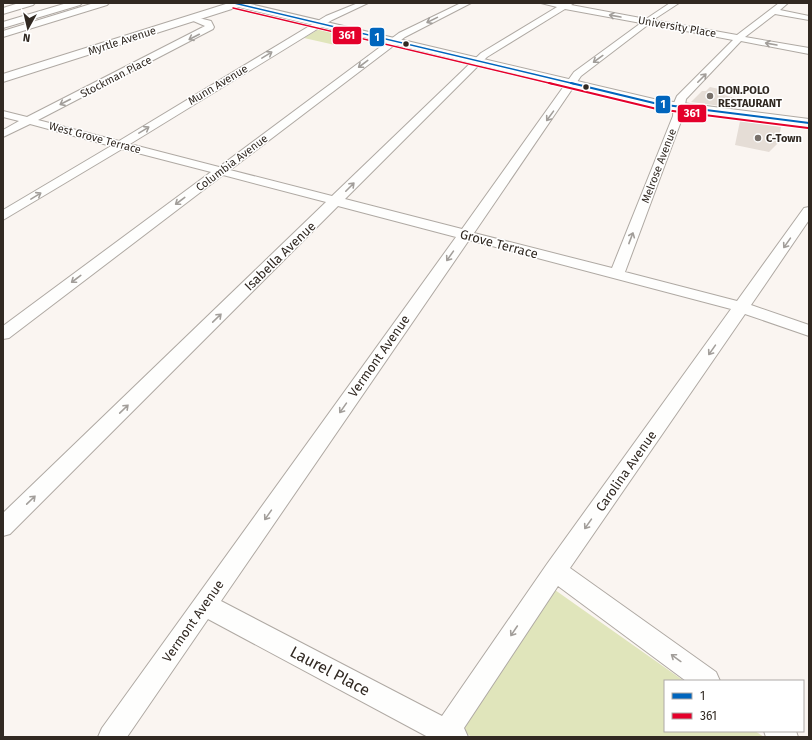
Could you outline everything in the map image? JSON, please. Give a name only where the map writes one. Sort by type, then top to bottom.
[{"type":"main road","points":[[3,11],[27,3]]},
{"type":"main road","points":[[3,18],[56,3]]},
{"type":"main road","points":[[3,25],[77,3]]},
{"type":"main road","points":[[3,34],[104,3]]},
{"type":"main road","points":[[237,3],[571,83],[678,107],[809,123]]},
{"type":"main road","name":"Myrtle Avenue","points":[[3,78],[237,3]]},
{"type":"street","name":"Munn Avenue","points":[[3,216],[319,23],[364,3]]},
{"type":"street","name":"Columbia Avenue","points":[[3,334],[394,41],[404,34],[467,3]]},
{"type":"street","name":"University Place","points":[[545,3],[567,5],[647,22],[809,51]]},
{"type":"street","name":"Vermont Avenue","points":[[110,737],[205,605],[577,74],[675,3]]},
{"type":"street","name":"Melrose Avenue","points":[[617,274],[678,116],[678,107],[681,98],[739,39],[784,3]]},
{"type":"street","name":"Isabella Avenue","points":[[3,527],[478,61],[492,49],[567,5]]},
{"type":"street","points":[[774,11],[809,18]]},
{"type":"street","name":"Stockman Place","points":[[3,134],[210,27],[208,23],[194,18]]},
{"type":"street","name":"West Grove Terrace","points":[[3,114],[188,162]]},
{"type":"street","name":"Grove Terrace","points":[[188,162],[742,307],[809,331]]},
{"type":"street","name":"Carolina Avenue","points":[[451,735],[555,571],[809,211]]},
{"type":"street","points":[[555,571],[706,680]]},
{"type":"street","name":"Laurel Place","points":[[205,605],[451,735]]},
{"type":"green space","points":[[321,28],[350,35],[335,45],[304,38]]},
{"type":"green space","points":[[555,590],[683,680],[664,680],[664,732],[756,732],[764,737],[472,737],[458,729]]},
{"type":"building","name":"DON.POLO RESTAURANT","points":[[710,87],[728,91],[724,95],[738,99],[736,108],[691,102],[702,91],[706,91]]},
{"type":"building","name":"C-Town","points":[[740,121],[781,127],[778,143],[769,152],[735,145]]},
{"type":"transit line","name":"1","points":[[234,3],[658,104],[809,123]]},
{"type":"transit line","name":"361","points":[[233,8],[657,109],[808,128]]},
{"type":"place","name":"DON.POLO RESTAURANT","points":[[710,96]]},
{"type":"place","name":"C-Town","points":[[758,138]]}]
